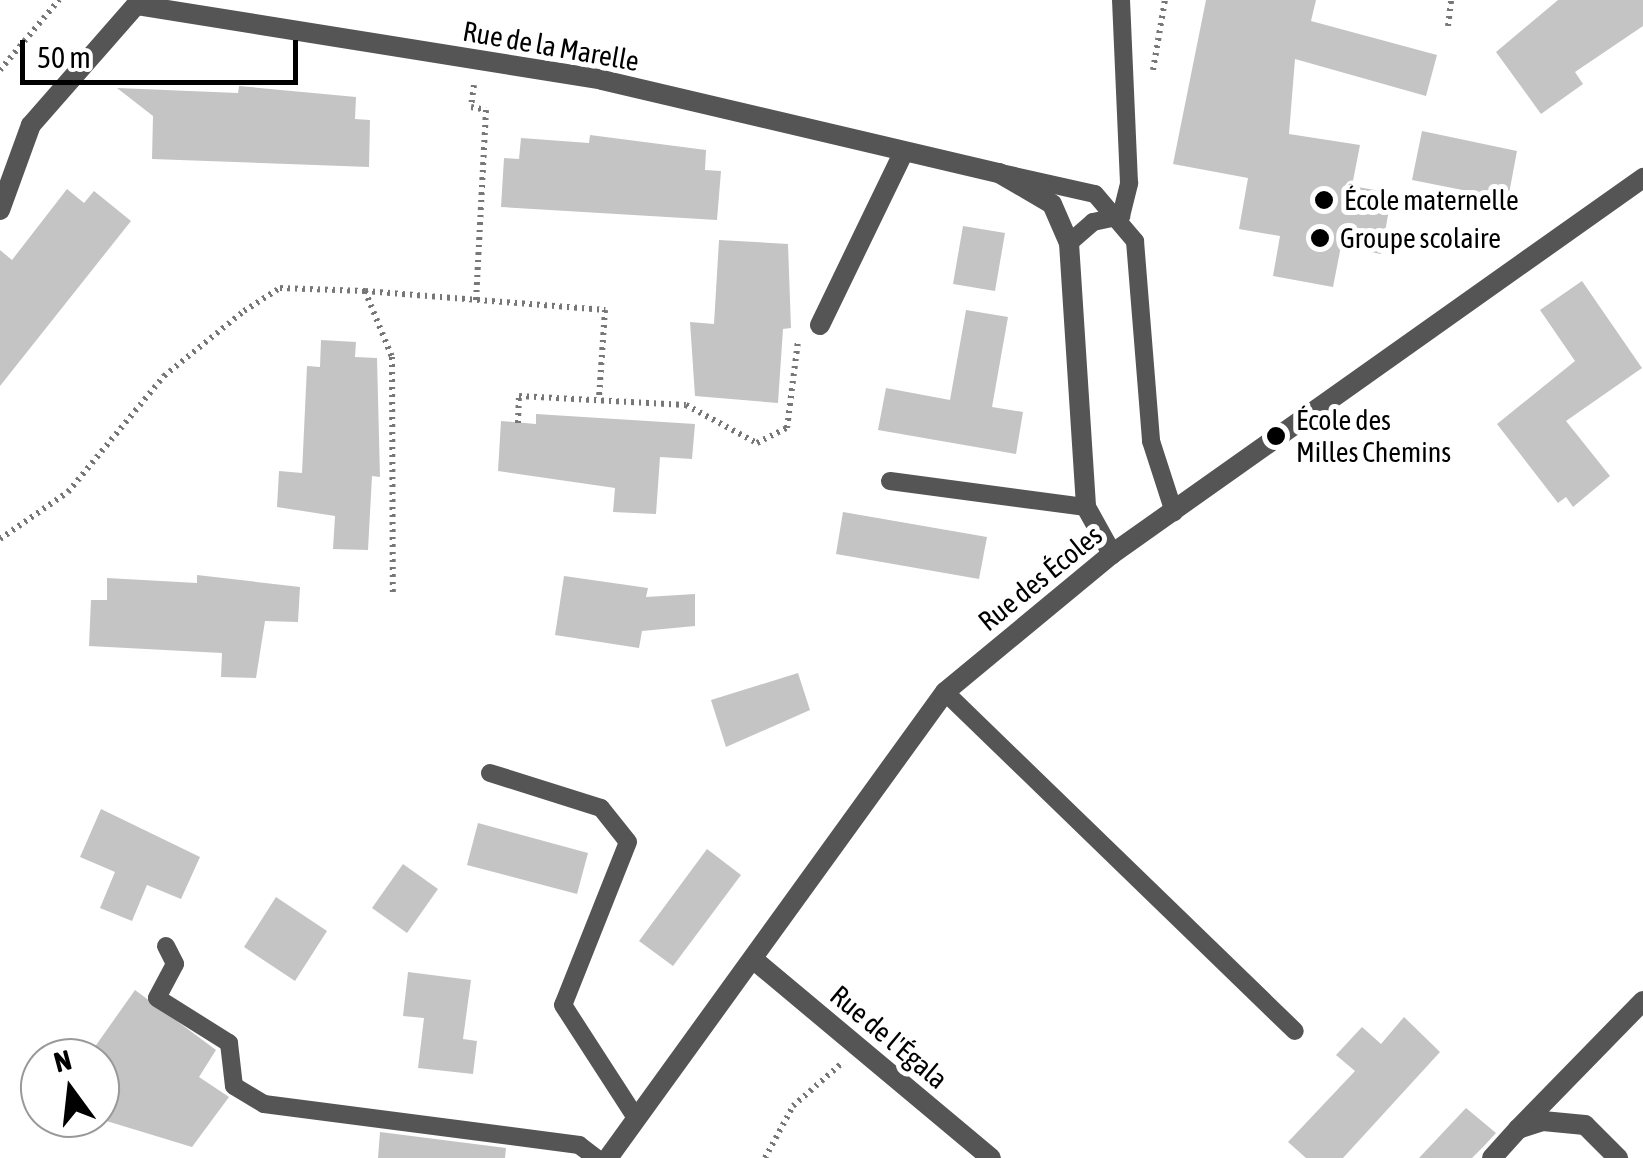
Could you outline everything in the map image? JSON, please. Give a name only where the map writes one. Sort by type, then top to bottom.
[{"type":"street","name":"Rue de la Marelle","points":[[0,210],[31,124],[136,5],[602,80],[1000,173],[1052,204],[1069,243],[1086,506],[1090,530],[1112,554]]},
{"type":"street","points":[[820,325],[903,153]]},
{"type":"street","name":"Rue des Écoles","points":[[608,1158],[945,692],[1112,554],[1643,178]]},
{"type":"street","name":"Rue de l'Égala","points":[[753,958],[992,1158]]},
{"type":"street","points":[[1492,1158],[1643,1001]]},
{"type":"street","points":[[1518,1129],[1585,1124],[1618,1158]]},
{"type":"lane","points":[[1121,0],[1129,183],[1121,216]]},
{"type":"lane","points":[[1000,173],[1054,179],[1121,216],[1135,240],[1151,441],[1174,512]]},
{"type":"lane","points":[[1069,243],[1093,222],[1121,216]]},
{"type":"lane","points":[[890,480],[1086,506]]},
{"type":"lane","points":[[945,692],[1295,1031]]},
{"type":"lane","points":[[490,773],[602,808],[628,842],[563,1005],[636,1118]]},
{"type":"lane","points":[[166,946],[175,964],[157,998],[229,1043],[234,1086],[264,1104],[578,1145],[596,1158]]},
{"type":"path","points":[[0,70],[59,0]]},
{"type":"path","points":[[1448,26],[1451,0]]},
{"type":"path","points":[[476,302],[486,110],[471,107],[477,60]]},
{"type":"path","points":[[0,540],[68,492],[164,376],[244,311],[280,288],[606,310],[599,399]]},
{"type":"path","points":[[365,291],[392,357],[393,592]]},
{"type":"path","points":[[518,423],[519,396],[599,399],[686,405],[733,438],[772,438],[794,411],[799,326],[820,325]]},
{"type":"path","points":[[765,1158],[793,1106],[859,1048]]},
{"type":"building","points":[[1206,0],[1316,0],[1311,21],[1437,55],[1426,96],[1295,59],[1289,134],[1360,145],[1352,186],[1392,193],[1381,254],[1341,246],[1333,287],[1273,276],[1280,236],[1239,229],[1248,178],[1173,164]]},
{"type":"building","points":[[1558,0],[1643,0],[1643,26],[1575,72],[1583,84],[1541,114],[1496,52]]},
{"type":"building","points":[[239,86],[356,97],[355,119],[370,120],[369,167],[152,159],[153,116],[117,88],[238,93]]},
{"type":"building","points":[[1422,131],[1517,151],[1508,199],[1412,180]]},
{"type":"building","points":[[590,135],[706,150],[705,170],[721,171],[717,220],[501,207],[504,158],[519,159],[521,138],[589,143]]},
{"type":"building","points":[[67,189],[84,203],[94,191],[131,221],[0,386],[0,250],[12,260]]},
{"type":"building","points":[[963,226],[1005,233],[995,291],[953,284]]},
{"type":"building","points":[[719,240],[788,244],[791,328],[783,329],[778,403],[695,396],[690,322],[714,324]]},
{"type":"building","points":[[1582,281],[1642,368],[1566,421],[1610,476],[1573,507],[1566,497],[1558,503],[1497,424],[1575,361],[1540,310]]},
{"type":"building","points":[[966,310],[1008,317],[992,407],[1023,412],[1016,454],[878,430],[886,388],[950,400]]},
{"type":"building","points":[[321,340],[356,342],[355,357],[377,358],[380,477],[372,476],[368,550],[333,549],[335,516],[277,507],[279,471],[302,473],[307,366],[320,367]]},
{"type":"building","points":[[536,414],[695,424],[692,459],[660,457],[656,514],[613,512],[615,488],[498,471],[501,421],[536,424]]},
{"type":"building","points":[[843,512],[987,537],[979,579],[836,554]]},
{"type":"building","points":[[197,575],[300,587],[298,622],[265,621],[256,678],[221,677],[222,653],[89,646],[91,600],[107,600],[107,578],[197,583]]},
{"type":"building","points":[[564,576],[648,588],[646,597],[695,594],[695,626],[642,631],[639,648],[555,635]]},
{"type":"building","points":[[798,673],[810,710],[726,747],[711,700]]},
{"type":"building","points":[[101,809],[200,857],[181,899],[147,885],[132,921],[100,908],[115,872],[80,857]]},
{"type":"building","points":[[478,823],[588,853],[577,894],[467,865]]},
{"type":"building","points":[[707,849],[741,875],[673,966],[639,941]]},
{"type":"building","points":[[403,864],[438,889],[407,933],[372,908]]},
{"type":"building","points":[[276,897],[327,931],[295,981],[244,947]]},
{"type":"building","points":[[408,972],[471,980],[463,1039],[477,1041],[473,1074],[418,1068],[424,1018],[403,1016]]},
{"type":"building","points":[[135,990],[216,1050],[199,1077],[229,1097],[192,1147],[120,1125],[120,1038],[101,1038]]},
{"type":"building","points":[[1404,1017],[1440,1052],[1343,1158],[1306,1158],[1288,1142],[1355,1071],[1336,1055],[1362,1027],[1381,1044]]},
{"type":"building","points":[[1466,1108],[1496,1133],[1484,1146],[1472,1158],[1419,1158]]},
{"type":"building","points":[[380,1132],[506,1148],[505,1158],[378,1158]]},
{"type":"place","name":"École maternelle","points":[[1324,200]]},
{"type":"place","name":"Groupe scolaire","points":[[1320,238]]},
{"type":"place","name":"École des Milles Chemins","points":[[1276,436]]}]
